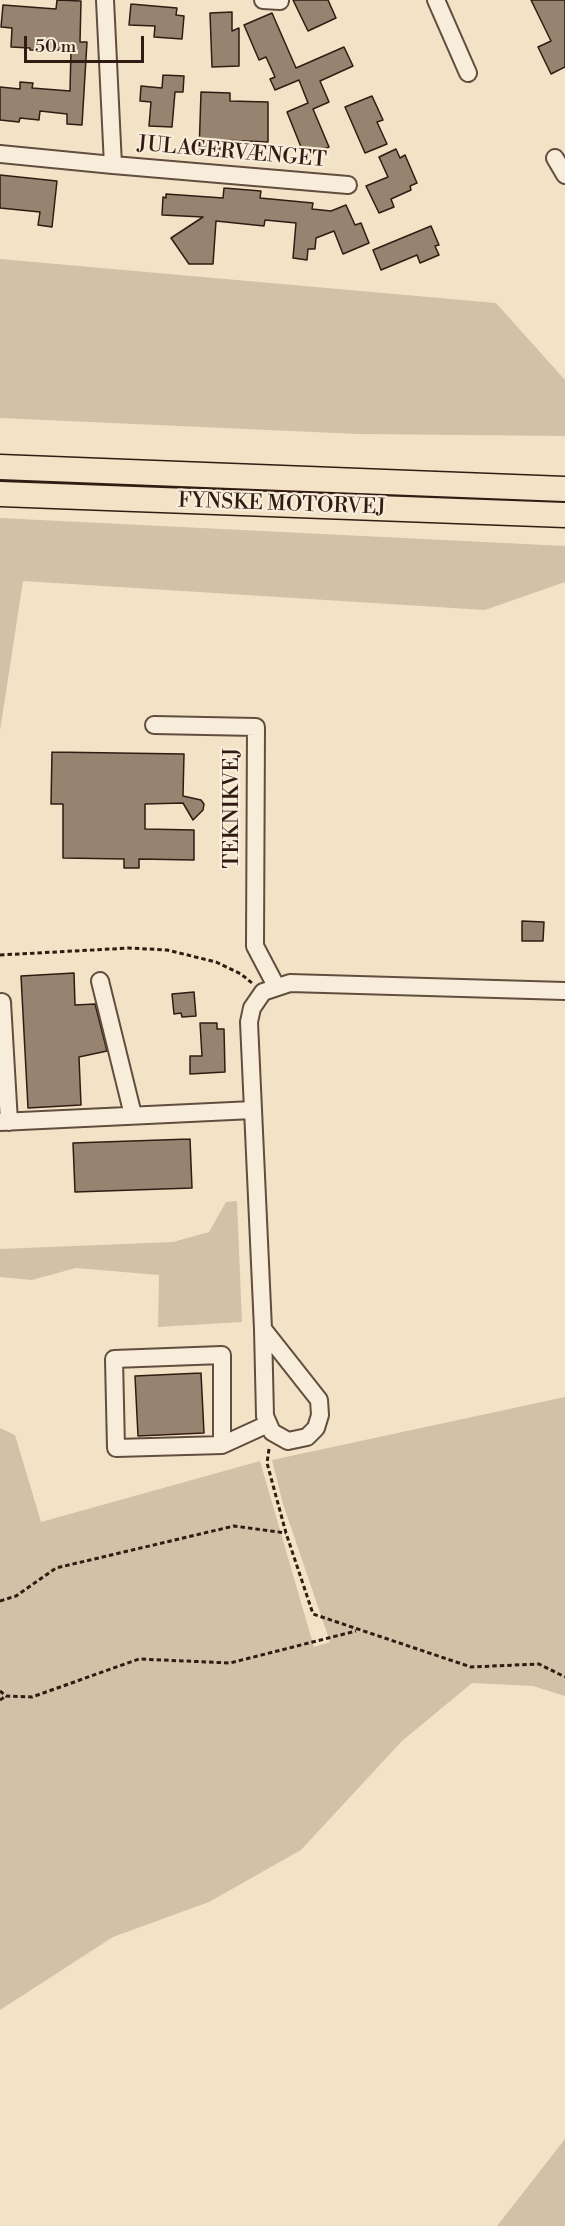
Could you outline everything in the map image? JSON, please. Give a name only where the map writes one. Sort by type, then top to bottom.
[{"type":"highway","name":"FYNSKE MOTORVEJ","points":[[0,467],[565,489]]},
{"type":"highway","name":"FYNSKE MOTORVEJ","points":[[0,494],[565,515]]},
{"type":"street","name":"JULAGERVÆNGET","points":[[105,0],[113,165]]},
{"type":"street","points":[[436,0],[468,73]]},
{"type":"street","name":"JULAGERVÆNGET","points":[[0,154],[348,186]]},
{"type":"street","points":[[555,158],[565,176]]},
{"type":"street","name":"TEKNIKVEJ","points":[[154,725],[256,728],[255,946],[269,989]]},
{"type":"street","points":[[100,981],[133,1115]]},
{"type":"street","points":[[263,1329],[319,1400],[320,1415],[316,1428],[307,1437],[288,1441],[270,1428],[264,1416],[263,1329],[249,1022],[252,1008],[269,989],[290,983],[565,991]]},
{"type":"street","points":[[2,1002],[4,1122],[253,1110]]},
{"type":"street","points":[[222,1445],[222,1355],[114,1359],[116,1448],[222,1445],[270,1428]]},
{"type":"path","points":[[0,956],[129,948],[167,950],[216,962],[269,989]]},
{"type":"path","points":[[270,1428],[267,1463],[286,1533],[313,1614],[358,1631],[471,1667],[538,1664],[565,1677]]},
{"type":"path","points":[[0,1601],[16,1596],[56,1568],[234,1526],[286,1533]]},
{"type":"path","points":[[0,1700],[6,1696],[32,1697],[139,1659],[230,1664],[358,1631]]},
{"type":"path","points":[[0,1691],[6,1696]]},
{"type":"shaded area","points":[[0,259],[496,303],[565,380],[565,436],[358,434],[0,418]]},
{"type":"shaded area","points":[[0,518],[565,546],[565,582],[485,610],[23,581],[0,731]]},
{"type":"shaded area","points":[[237,1201],[242,1322],[158,1327],[159,1275],[76,1268],[32,1280],[0,1277],[0,1249],[173,1242],[209,1232],[226,1202]]},
{"type":"shaded area","points":[[565,1397],[565,1696],[533,1686],[472,1683],[402,1741],[301,1850],[209,1902],[113,1937],[0,2010],[0,1428],[15,1435],[41,1522],[260,1461],[314,1647],[330,1642],[283,1504],[272,1460]]},
{"type":"shaded area","points":[[565,2139],[565,2226],[497,2226]]},
{"type":"building","points":[[57,0],[81,1],[80,42],[87,42],[82,125],[67,124],[67,114],[40,111],[39,120],[20,118],[19,122],[0,120],[0,87],[20,89],[20,82],[33,83],[32,88],[70,91],[71,50],[30,50],[30,48],[11,47],[12,28],[1,27],[3,5],[56,9]]},
{"type":"building","points":[[293,0],[328,0],[336,18],[308,31]]},
{"type":"building","points":[[531,0],[565,0],[565,67],[551,74],[538,47],[551,41]]},
{"type":"building","points":[[131,4],[177,8],[176,15],[184,16],[182,39],[154,37],[155,26],[129,25]]},
{"type":"building","points":[[232,12],[232,31],[239,28],[239,66],[212,67],[210,13]]},
{"type":"building","points":[[272,13],[296,68],[344,47],[353,66],[320,81],[329,102],[313,109],[329,147],[305,157],[287,112],[308,103],[299,80],[275,90],[270,79],[275,77],[266,57],[259,60],[244,25]]},
{"type":"building","points":[[163,75],[184,76],[183,92],[175,92],[172,127],[149,126],[151,102],[140,101],[141,86],[162,88]]},
{"type":"building","points":[[201,92],[230,93],[230,101],[268,102],[268,142],[220,140],[220,154],[199,153]]},
{"type":"building","points":[[372,96],[383,120],[377,122],[387,144],[365,153],[345,107]]},
{"type":"building","points":[[396,149],[400,158],[405,155],[417,183],[410,186],[411,190],[391,199],[394,207],[379,213],[366,186],[388,177],[379,157]]},
{"type":"building","points":[[0,175],[57,181],[52,227],[38,225],[40,212],[0,208]]},
{"type":"building","points":[[224,188],[261,191],[260,198],[313,203],[312,209],[331,211],[346,205],[355,225],[361,223],[369,243],[343,254],[334,231],[316,238],[315,249],[308,249],[307,260],[293,258],[296,223],[265,220],[264,226],[216,221],[213,264],[189,264],[171,238],[203,217],[162,215],[163,197],[166,198],[166,194],[223,198]]},
{"type":"building","points":[[431,226],[439,245],[435,246],[439,255],[420,263],[417,255],[381,270],[373,250]]},
{"type":"building","points":[[52,752],[184,754],[183,796],[201,800],[204,804],[203,810],[193,820],[183,803],[145,804],[145,829],[194,830],[194,860],[139,859],[139,868],[124,868],[124,859],[63,858],[63,804],[51,804]]},
{"type":"building","points":[[522,921],[544,922],[543,941],[522,941]]},
{"type":"building","points":[[74,973],[75,1005],[95,1004],[107,1051],[79,1057],[81,1105],[28,1108],[21,976]]},
{"type":"building","points":[[194,992],[196,1016],[182,1017],[181,1013],[174,1014],[172,994]]},
{"type":"building","points":[[200,1023],[217,1023],[217,1029],[224,1029],[225,1072],[190,1074],[190,1056],[202,1056]]},
{"type":"building","points":[[190,1139],[192,1188],[75,1192],[73,1143]]},
{"type":"building","points":[[201,1373],[204,1433],[138,1436],[135,1376]]}]
